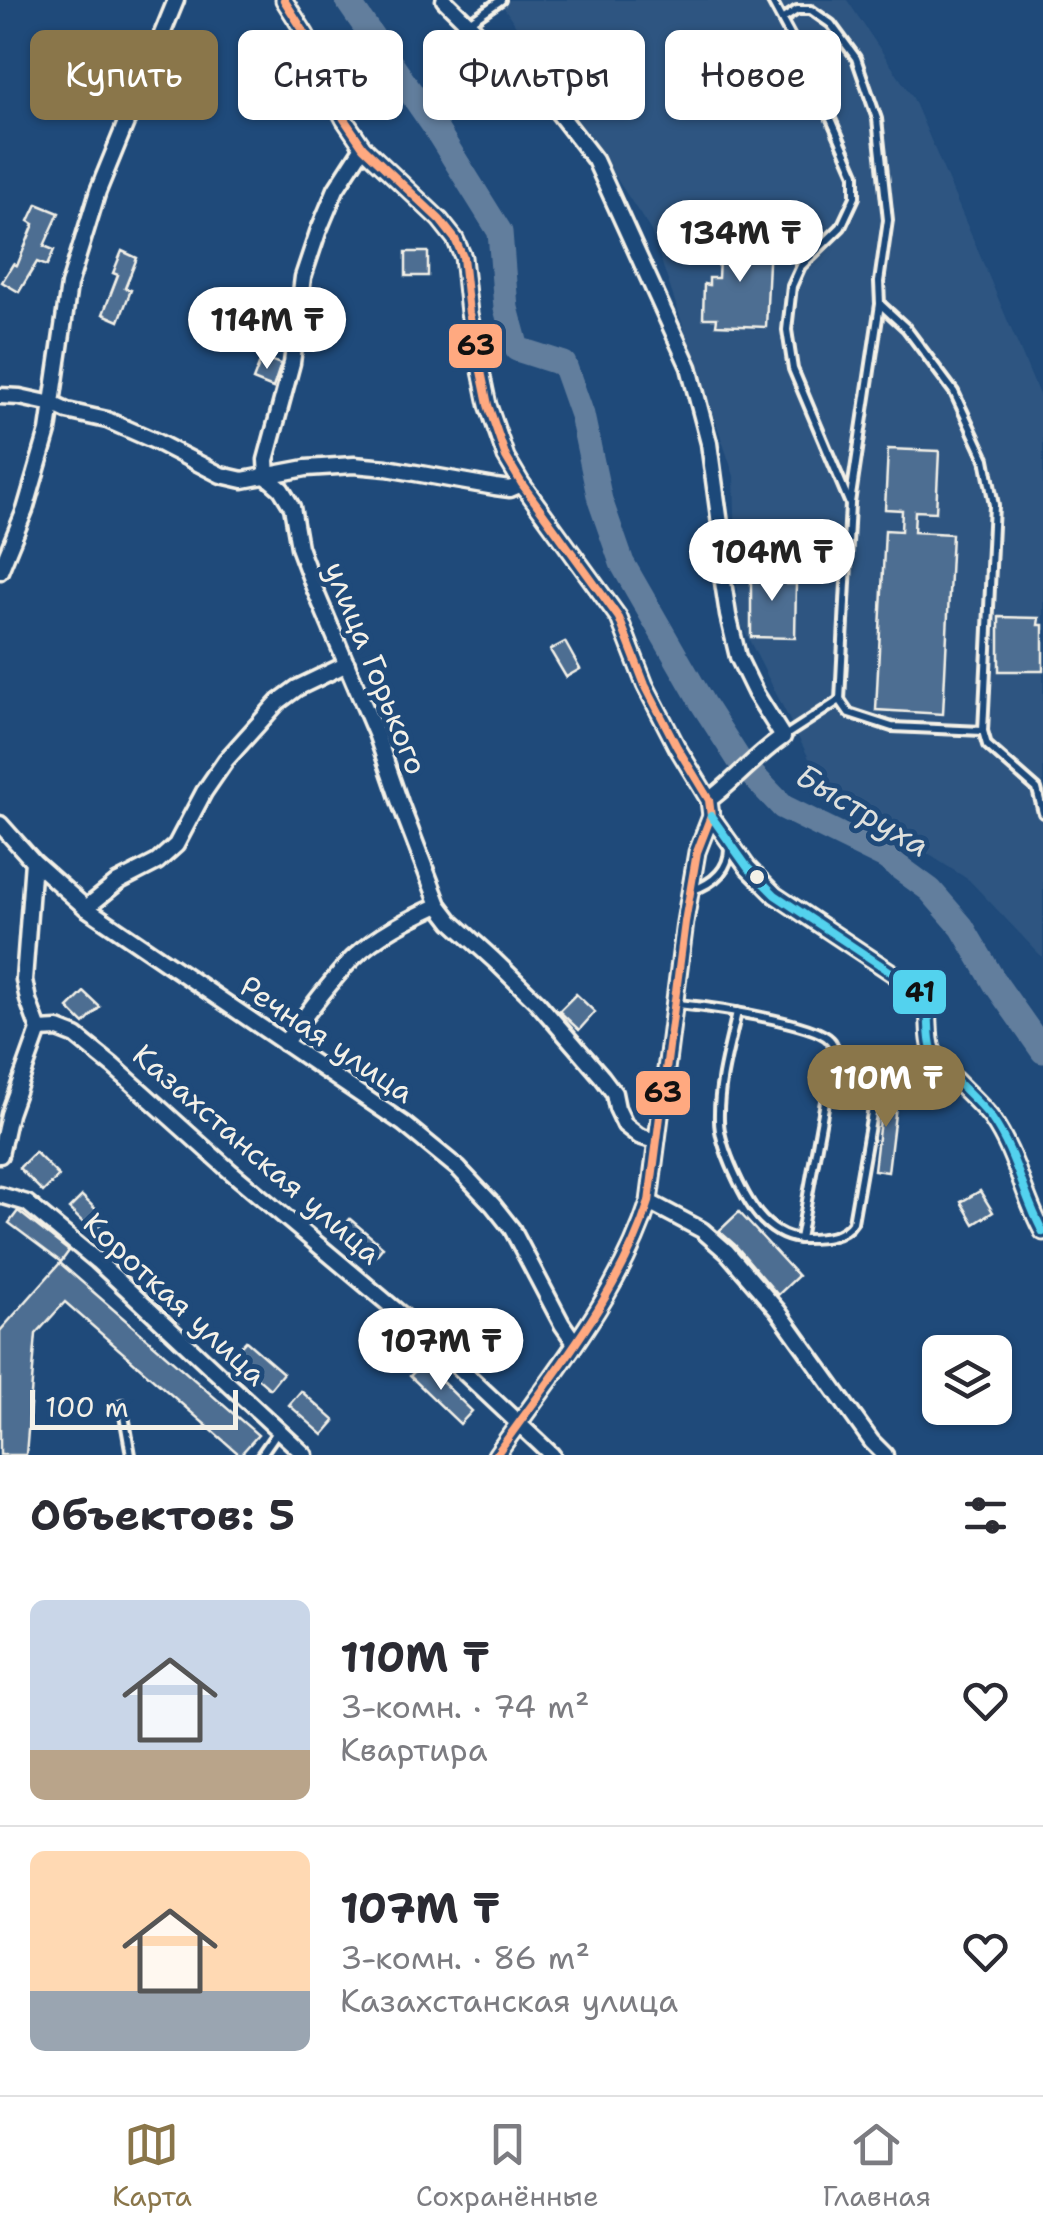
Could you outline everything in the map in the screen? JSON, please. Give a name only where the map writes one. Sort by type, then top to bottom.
[{"type":"street","points":[[0,571],[25,510],[48,432],[69,284],[98,191],[176,0]]},
{"type":"street","points":[[284,0],[306,36],[322,78],[363,146],[455,239],[463,257],[469,313],[488,406],[506,457],[618,618],[645,684],[729,843],[776,895],[918,990],[928,1005],[932,1050],[993,1121],[1019,1169],[1043,1232]]},
{"type":"street","points":[[444,0],[557,111],[595,160],[689,367],[709,443],[728,615],[738,656],[777,742],[725,788],[710,808],[690,892],[648,1202],[638,1236],[612,1286],[496,1455]]},
{"type":"street","points":[[268,477],[266,460],[292,363],[302,277],[336,189],[363,146]]},
{"type":"street","points":[[0,396],[20,396],[107,420],[222,476],[244,480],[306,468],[354,465],[510,489],[522,484]]},
{"type":"street","name":"улица Горького","points":[[268,477],[292,508],[299,547],[439,905],[536,1002],[602,1077],[614,1093],[624,1125],[655,1141]]},
{"type":"street","points":[[86,908],[118,882],[157,862],[176,845],[226,760],[278,702],[347,664]]},
{"type":"street","name":"Речная улица","points":[[0,824],[86,908],[404,1124],[470,1181],[512,1229],[575,1343]]},
{"type":"street","points":[[0,1154],[9,1114],[38,1030],[24,980],[34,861]]},
{"type":"street","points":[[284,1043],[352,959],[378,938],[439,905]]},
{"type":"street","name":"Казахстанская улица","points":[[38,1030],[58,1029],[76,1036],[416,1327],[552,1455]]},
{"type":"street","name":"Короткая улица","points":[[0,1196],[27,1203],[97,1262],[305,1455]]},
{"type":"street","points":[[648,1202],[702,1230],[727,1252],[778,1311],[885,1455]]},
{"type":"lane","points":[[468,23],[501,0]]},
{"type":"lane","points":[[771,0],[814,80],[855,174],[855,197],[841,227],[802,266],[792,286],[787,330],[793,369],[850,504]]},
{"type":"lane","points":[[783,18],[797,10],[811,10],[832,24],[856,58],[877,119],[888,220],[880,304],[850,504],[840,700],[849,713],[892,726],[983,731]]},
{"type":"lane","points":[[880,304],[906,328],[954,392],[985,460],[994,505],[983,731],[988,745],[1037,789],[1043,813]]},
{"type":"lane","points":[[777,742],[840,700]]},
{"type":"lane","points":[[690,892],[712,884],[729,858],[729,843]]},
{"type":"lane","points":[[675,1004],[737,1012],[815,1031],[830,1039],[834,1048],[800,1239]]},
{"type":"lane","points":[[737,1012],[721,1080],[718,1124],[726,1153],[759,1216],[787,1236],[828,1238],[848,1231],[853,1222],[880,1068]]},
{"type":"lane","points":[[122,1404],[131,1455]]},
{"type":"lane","points":[[261,1455],[278,1432]]},
{"type":"shaded area","points":[[499,0],[847,0],[913,98],[1043,404],[1043,958],[969,880],[824,788],[738,618],[734,476],[651,231],[578,120],[645,120],[645,30],[519,30]]},
{"type":"building","points":[[37,204],[59,213],[44,246],[54,250],[47,266],[37,262],[19,292],[2,282],[13,264],[17,266],[34,224],[29,221]]},
{"type":"building","points":[[720,239],[770,241],[766,327],[716,325],[717,318],[703,318],[704,284],[709,285],[709,278],[718,278]]},
{"type":"building","points":[[122,251],[137,258],[125,288],[131,290],[119,321],[103,314],[118,275],[113,273]]},
{"type":"building","points":[[406,252],[428,252],[428,276],[406,276]]},
{"type":"building","points":[[262,357],[281,364],[273,388],[253,380]]},
{"type":"building","points":[[888,449],[939,451],[936,512],[915,511],[914,532],[952,534],[943,714],[876,710],[885,530],[901,531],[902,510],[885,509]]},
{"type":"building","points":[[751,567],[788,568],[787,584],[796,584],[795,638],[751,637]]},
{"type":"building","points":[[999,617],[1039,618],[1038,625],[1043,625],[1043,671],[999,671]]},
{"type":"building","points":[[565,642],[580,669],[566,677],[550,650]]},
{"type":"building","points":[[84,992],[100,1007],[84,1024],[68,1008]]},
{"type":"building","points":[[576,994],[595,1012],[579,1030],[559,1011]]},
{"type":"building","points":[[884,1087],[898,1089],[888,1172],[874,1170]]},
{"type":"building","points":[[35,1152],[59,1176],[43,1192],[19,1168]]},
{"type":"building","points":[[980,1191],[993,1212],[974,1224],[961,1202]]},
{"type":"building","points":[[82,1196],[106,1219],[93,1232],[69,1209]]},
{"type":"building","points":[[18,1211],[69,1251],[61,1262],[9,1223]]},
{"type":"building","points":[[739,1212],[798,1276],[778,1295],[719,1231]]},
{"type":"building","points":[[350,1219],[383,1247],[374,1258],[340,1230]]},
{"type":"building","points":[[60,1263],[258,1435],[240,1455],[65,1302],[36,1334],[26,1455],[0,1455],[0,1331]]},
{"type":"building","points":[[246,1341],[283,1373],[270,1389],[232,1356]]},
{"type":"building","points":[[423,1363],[472,1411],[460,1424],[410,1376]]},
{"type":"building","points":[[301,1391],[335,1421],[323,1435],[289,1405]]},
{"type":"waterway","name":"Быструха","points":[[347,0],[434,126],[500,232],[506,308],[517,349],[564,364],[582,415],[600,500],[622,563],[741,763],[783,807],[885,857],[930,890],[962,927],[1043,1051]]},
{"type":"transit line","name":"63","points":[[284,0],[306,35],[344,119],[363,147],[455,239],[463,257],[469,313],[488,405],[506,457],[619,618],[645,685],[709,800],[711,816],[697,852],[685,922],[649,1202],[636,1237],[602,1302],[496,1455]]},
{"type":"transit line","name":"41","points":[[711,816],[748,868],[775,895],[918,990],[925,999],[932,1049],[1001,1133],[1043,1232]]}]
